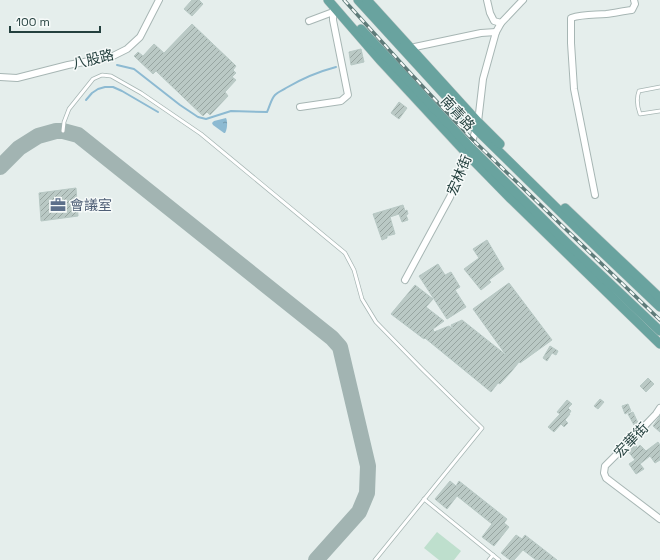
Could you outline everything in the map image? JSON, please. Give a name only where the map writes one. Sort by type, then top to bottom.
[{"type":"main road","name":"南青路","points":[[358,0],[477,126],[579,230],[660,307]]},
{"type":"main road","points":[[367,0],[477,126],[660,298]]},
{"type":"main road","points":[[332,5],[380,60],[470,151],[511,199],[660,344]]},
{"type":"main road","name":"南青路","points":[[470,151],[660,331]]},
{"type":"main road","name":"南青路","points":[[534,179],[579,230]]},
{"type":"main road","name":"南青路","points":[[511,199],[566,242]]},
{"type":"street","name":"八股路","points":[[0,77],[17,78],[68,65],[113,56],[127,49],[140,37],[159,0]]},
{"type":"street","points":[[487,0],[494,21],[501,23]]},
{"type":"street","points":[[595,195],[574,89],[571,18],[632,10],[634,0]]},
{"type":"street","name":"宏林街","points":[[405,280],[450,197],[470,151],[477,126],[483,79],[496,32],[501,23],[519,1]]},
{"type":"street","points":[[310,21],[332,5]]},
{"type":"street","points":[[300,107],[341,101],[348,95],[333,20],[332,5]]},
{"type":"street","points":[[410,48],[482,33],[496,32]]},
{"type":"street","name":"宏華街","points":[[660,408],[638,433],[605,466],[604,473],[606,478],[660,519]]},
{"type":"lane","points":[[63,131],[64,122],[69,109],[93,79],[102,75],[111,76],[141,93],[201,134],[345,253],[354,270],[362,299],[376,322],[482,428],[375,560]]},
{"type":"lane","points":[[660,87],[639,91],[638,108],[640,114],[660,111]]},
{"type":"lane","points":[[424,499],[499,560]]},
{"type":"lane","points":[[489,560],[493,555]]},
{"type":"green space","points":[[437,532],[461,551],[454,560],[439,560],[424,548]]},
{"type":"water","points":[[226,118],[227,128],[224,133],[212,123],[214,121]]},
{"type":"building","points":[[192,0],[199,0],[203,4],[192,16],[184,9]]},
{"type":"building","points":[[192,24],[236,66],[233,70],[236,73],[232,77],[236,80],[225,92],[228,96],[210,115],[207,112],[203,116],[156,71],[153,74],[134,56],[138,52],[143,56],[154,44],[164,53]]},
{"type":"building","points":[[361,49],[364,62],[351,65],[349,52]]},
{"type":"building","points":[[399,102],[407,108],[399,119],[391,113]]},
{"type":"building","name":"會議室","points":[[76,188],[78,216],[41,221],[39,193]]},
{"type":"building","points":[[403,205],[405,211],[407,210],[408,214],[406,215],[408,220],[402,222],[399,214],[390,217],[395,234],[387,236],[387,238],[382,240],[373,214]]},
{"type":"building","points":[[487,240],[504,269],[489,280],[491,282],[481,290],[464,269],[479,258],[473,249]]},
{"type":"building","points":[[438,264],[445,275],[451,272],[460,287],[455,290],[466,307],[447,319],[419,276]]},
{"type":"building","points":[[509,283],[552,340],[520,363],[519,362],[491,392],[425,338],[424,339],[391,314],[415,285],[433,299],[426,307],[444,321],[433,329],[434,332],[449,326],[453,329],[451,325],[462,320],[506,355],[473,309]]},
{"type":"building","points":[[550,346],[558,351],[556,355],[552,353],[547,361],[543,358]]},
{"type":"building","points":[[648,378],[654,384],[646,392],[640,386]]},
{"type":"building","points":[[600,399],[604,402],[598,409],[594,406]]},
{"type":"building","points":[[567,400],[572,404],[568,408],[571,411],[570,414],[565,420],[568,423],[564,427],[561,424],[554,432],[548,427],[560,414],[557,412]]},
{"type":"building","points":[[628,404],[631,411],[625,414],[622,406]]},
{"type":"building","points":[[633,412],[638,423],[634,425],[628,414]]},
{"type":"building","points":[[660,416],[660,432],[653,426]]},
{"type":"building","points":[[658,442],[660,445],[660,460],[655,463],[650,456],[640,464],[644,469],[636,474],[629,464],[635,460],[628,451],[636,445],[637,448],[640,445],[646,451]]},
{"type":"building","points":[[450,481],[456,486],[459,481],[507,519],[504,523],[509,527],[494,546],[482,537],[492,524],[457,496],[447,509],[435,499]]},
{"type":"building","points":[[516,535],[522,539],[525,535],[557,560],[536,560],[523,550],[514,560],[510,560],[501,553]]},
{"type":"waterway","points":[[117,65],[134,69],[180,105],[198,117],[206,119],[231,111],[267,112],[272,98],[278,93],[298,81],[336,67]]},
{"type":"waterway","points":[[86,100],[98,89],[113,87],[158,112]]},
{"type":"taxiway","points":[[0,167],[19,148],[38,136],[56,131],[63,131],[78,135],[332,338],[340,347],[368,466],[367,493],[359,512],[316,560]]},
{"type":"railway","points":[[344,0],[472,139],[660,320]]},
{"type":"place","name":"會議室","points":[[58,205]]}]
